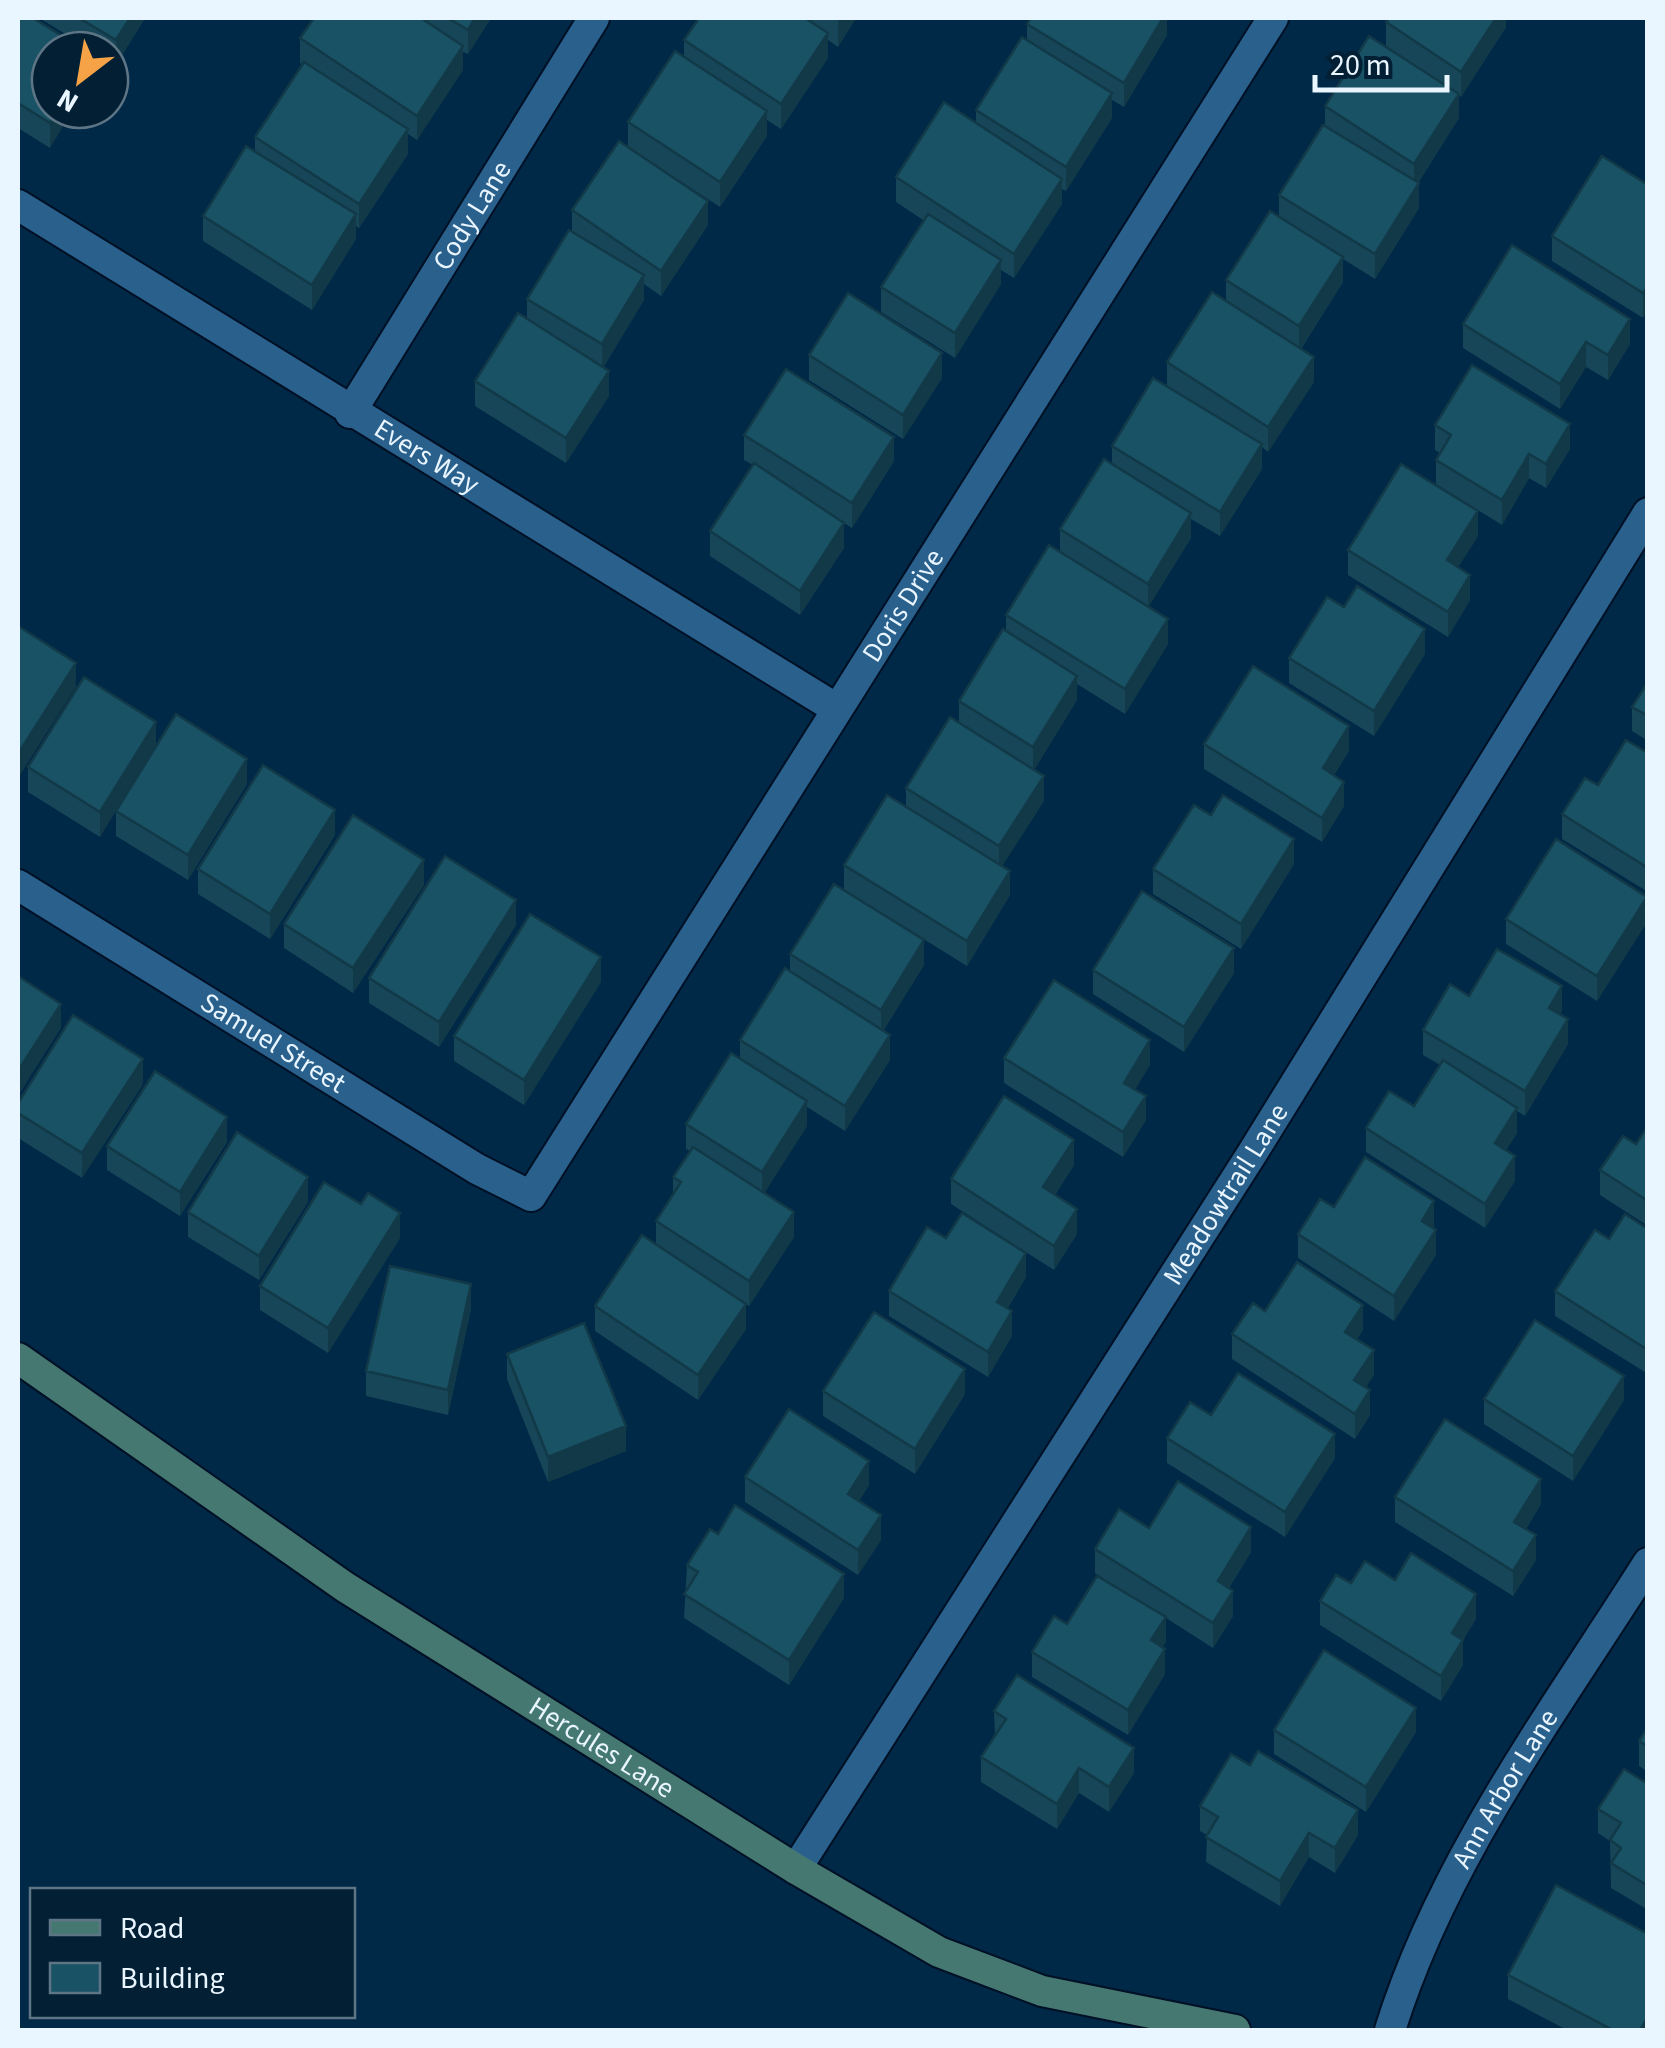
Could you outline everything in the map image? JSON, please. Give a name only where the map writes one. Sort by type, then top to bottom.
[{"type":"street","name":"Cody Lane","points":[[350,413],[594,18]]},
{"type":"street","name":"Doris Drive","points":[[531,1196],[1273,18]]},
{"type":"street","name":"Evers Way","points":[[18,205],[350,413],[837,709]]},
{"type":"street","name":"Meadowtrail Lane","points":[[796,1869],[1193,1248],[1648,512]]},
{"type":"street","name":"Samuel Street","points":[[18,885],[477,1169],[531,1196]]},
{"type":"street","name":"Hercules Lane","points":[[18,1358],[344,1588],[796,1869],[939,1952],[1042,1991],[1235,2030]]},
{"type":"street","name":"Ann Arbor Lane","points":[[1390,2030],[1418,1949],[1481,1826],[1648,1564]]},
{"type":"building","points":[[18,18],[33,18],[52,30],[30,30],[30,110],[18,103]]},
{"type":"building","points":[[79,18],[130,18],[122,30],[99,30]]},
{"type":"building","points":[[314,18],[421,18],[463,46],[417,116],[300,38]]},
{"type":"building","points":[[448,18],[475,18],[468,30]]},
{"type":"building","points":[[699,18],[805,18],[828,33],[781,104],[684,40]]},
{"type":"building","points":[[1031,18],[1163,18],[1124,83],[1027,24]]},
{"type":"building","points":[[1389,18],[1496,18],[1461,72],[1386,22]]},
{"type":"building","points":[[1369,36],[1459,94],[1414,164],[1325,106]]},
{"type":"building","points":[[1022,37],[1112,93],[1066,167],[976,110]]},
{"type":"building","points":[[675,51],[767,111],[720,182],[628,122]]},
{"type":"building","points":[[304,62],[408,129],[359,204],[255,137]]},
{"type":"building","points":[[944,102],[1062,179],[1014,254],[896,177]]},
{"type":"building","points":[[1323,125],[1419,183],[1375,254],[1279,195]]},
{"type":"building","points":[[619,141],[708,201],[661,271],[572,210]]},
{"type":"building","points":[[246,146],[356,214],[312,285],[203,216]]},
{"type":"building","points":[[1602,156],[1648,185],[1648,286],[1643,293],[1552,236]]},
{"type":"building","points":[[1270,211],[1343,257],[1299,326],[1226,280]]},
{"type":"building","points":[[928,214],[1001,260],[955,333],[881,287]]},
{"type":"building","points":[[569,230],[644,275],[602,344],[527,299]]},
{"type":"building","points":[[1512,245],[1630,319],[1608,355],[1586,342],[1560,384],[1463,324]]},
{"type":"building","points":[[1212,292],[1314,357],[1268,427],[1167,362]]},
{"type":"building","points":[[848,293],[942,353],[903,415],[809,355]]},
{"type":"building","points":[[518,313],[609,371],[566,438],[475,381]]},
{"type":"building","points":[[1472,365],[1570,424],[1546,464],[1529,454],[1502,500],[1436,460],[1451,435],[1435,425]]},
{"type":"building","points":[[786,369],[894,437],[852,503],[744,435]]},
{"type":"building","points":[[1153,378],[1262,444],[1220,512],[1112,446]]},
{"type":"building","points":[[1104,459],[1191,513],[1148,584],[1060,529]]},
{"type":"building","points":[[754,463],[844,523],[800,591],[710,531]]},
{"type":"building","points":[[1401,464],[1478,511],[1447,560],[1470,575],[1448,612],[1348,550]]},
{"type":"building","points":[[1049,545],[1168,619],[1125,689],[1006,615]]},
{"type":"building","points":[[1357,586],[1425,629],[1374,711],[1289,658],[1327,597],[1344,607]]},
{"type":"building","points":[[18,626],[76,663],[18,754]]},
{"type":"building","points":[[1003,629],[1077,676],[1033,747],[959,701]]},
{"type":"building","points":[[1253,666],[1349,726],[1323,768],[1344,782],[1322,818],[1204,744]]},
{"type":"building","points":[[84,677],[156,722],[100,812],[28,767]]},
{"type":"building","points":[[1648,682],[1648,716],[1632,707]]},
{"type":"building","points":[[176,714],[247,759],[188,855],[116,811]]},
{"type":"building","points":[[950,717],[1044,776],[999,846],[906,788]]},
{"type":"building","points":[[1626,740],[1648,753],[1648,868],[1562,814],[1585,778],[1598,785]]},
{"type":"building","points":[[263,765],[335,810],[270,914],[198,869]]},
{"type":"building","points":[[887,795],[1010,871],[967,941],[844,865]]},
{"type":"building","points":[[1223,795],[1294,839],[1241,924],[1153,869],[1194,805],[1211,815]]},
{"type":"building","points":[[353,815],[424,860],[353,968],[284,924]]},
{"type":"building","points":[[1556,839],[1647,897],[1597,976],[1506,919]]},
{"type":"building","points":[[445,856],[516,900],[439,1022],[369,978]]},
{"type":"building","points":[[834,884],[924,940],[881,1010],[790,954]]},
{"type":"building","points":[[1142,891],[1234,948],[1184,1027],[1093,970]]},
{"type":"building","points":[[530,914],[601,957],[524,1080],[454,1036]]},
{"type":"building","points":[[1497,949],[1562,986],[1549,1008],[1568,1019],[1525,1091],[1423,1030],[1450,984],[1469,996]]},
{"type":"building","points":[[785,968],[890,1035],[845,1106],[740,1040]]},
{"type":"building","points":[[18,976],[61,1004],[18,1071]]},
{"type":"building","points":[[1054,980],[1150,1040],[1124,1083],[1146,1096],[1123,1132],[1004,1058]]},
{"type":"building","points":[[73,1015],[143,1059],[82,1153],[18,1113],[18,1103]]},
{"type":"building","points":[[731,1053],[807,1101],[762,1172],[686,1124]]},
{"type":"building","points":[[1443,1060],[1517,1108],[1495,1143],[1515,1156],[1485,1204],[1366,1128],[1389,1091],[1414,1106]]},
{"type":"building","points":[[155,1071],[227,1117],[180,1192],[107,1146]]},
{"type":"building","points":[[1004,1096],[1074,1140],[1043,1187],[1077,1209],[1054,1246],[951,1179]]},
{"type":"building","points":[[1648,1126],[1648,1201],[1600,1170],[1623,1136],[1636,1144]]},
{"type":"building","points":[[237,1132],[308,1177],[259,1256],[188,1212]]},
{"type":"building","points":[[693,1147],[794,1212],[749,1281],[656,1221],[681,1182],[673,1177]]},
{"type":"building","points":[[1365,1157],[1434,1201],[1422,1221],[1436,1230],[1394,1296],[1298,1234],[1320,1199],[1334,1207]]},
{"type":"building","points":[[324,1182],[361,1204],[368,1193],[400,1213],[328,1328],[260,1286]]},
{"type":"building","points":[[962,1213],[1026,1253],[997,1302],[1012,1311],[988,1352],[889,1291],[927,1227],[946,1238]]},
{"type":"building","points":[[1625,1214],[1648,1229],[1648,1350],[1555,1291],[1595,1230],[1609,1239]]},
{"type":"building","points":[[642,1235],[746,1304],[698,1375],[595,1306]]},
{"type":"building","points":[[1297,1262],[1363,1305],[1345,1332],[1374,1350],[1354,1380],[1370,1390],[1355,1414],[1232,1334],[1253,1303],[1265,1311]]},
{"type":"building","points":[[390,1266],[471,1284],[448,1390],[366,1371]]},
{"type":"building","points":[[874,1312],[965,1369],[915,1449],[823,1391]]},
{"type":"building","points":[[1535,1320],[1624,1376],[1573,1456],[1484,1399]]},
{"type":"building","points":[[584,1323],[626,1426],[548,1457],[507,1354]]},
{"type":"building","points":[[1238,1373],[1335,1434],[1285,1512],[1167,1438],[1190,1402],[1211,1415]]},
{"type":"building","points":[[789,1409],[869,1461],[848,1494],[881,1515],[858,1550],[745,1477]]},
{"type":"building","points":[[1445,1419],[1541,1479],[1514,1522],[1536,1535],[1513,1571],[1395,1497]]},
{"type":"building","points":[[1178,1481],[1251,1527],[1218,1581],[1233,1591],[1213,1623],[1095,1549],[1119,1509],[1149,1528]]},
{"type":"building","points":[[735,1505],[844,1574],[789,1660],[684,1594],[698,1572],[687,1565],[710,1529],[718,1534]]},
{"type":"building","points":[[1411,1553],[1476,1594],[1452,1633],[1463,1640],[1441,1676],[1320,1601],[1336,1575],[1351,1583],[1365,1561],[1395,1580]]},
{"type":"building","points":[[1097,1576],[1166,1617],[1151,1640],[1165,1649],[1128,1710],[1032,1652],[1054,1616],[1067,1624]]},
{"type":"building","points":[[1324,1650],[1416,1708],[1366,1787],[1274,1730]]},
{"type":"building","points":[[1017,1675],[1134,1748],[1109,1787],[1079,1768],[1057,1804],[981,1757],[1006,1719],[994,1711]]},
{"type":"building","points":[[1648,1727],[1648,1747],[1639,1741]]},
{"type":"building","points":[[1258,1751],[1358,1810],[1335,1848],[1309,1833],[1280,1881],[1206,1837],[1218,1817],[1200,1806],[1231,1754],[1250,1765]]},
{"type":"building","points":[[1624,1769],[1648,1784],[1648,1886],[1611,1863],[1621,1848],[1610,1840],[1621,1823],[1598,1809]]},
{"type":"building","points":[[1556,1885],[1648,1934],[1648,2017],[1640,2030],[1613,2030],[1508,1975]]}]
